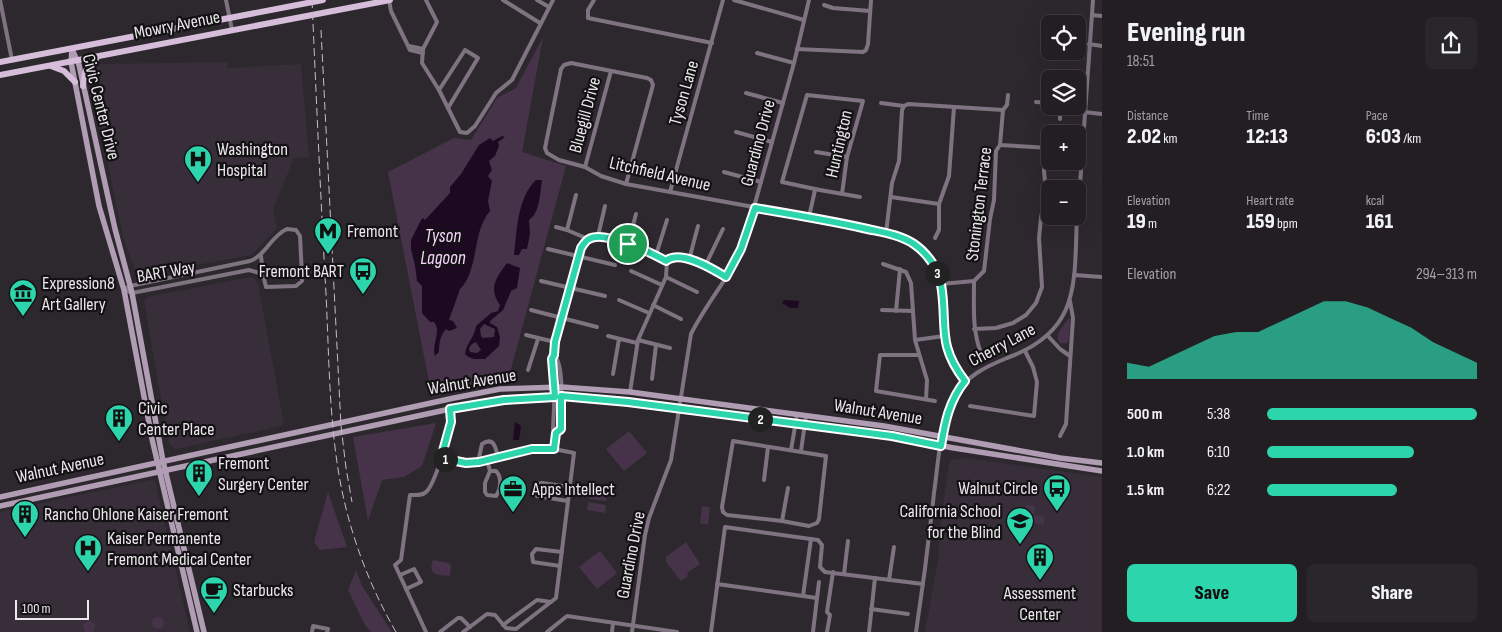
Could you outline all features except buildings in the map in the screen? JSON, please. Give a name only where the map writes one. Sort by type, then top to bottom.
[{"type":"main road","name":"Mowry Avenue","points":[[0,62],[323,0]]},
{"type":"main road","name":"Mowry Avenue","points":[[0,75],[389,0]]},
{"type":"main road","name":"Civic Center Drive","points":[[72,49],[75,82],[99,206],[124,290],[197,632]]},
{"type":"main road","points":[[83,86],[87,67],[101,56]]},
{"type":"main road","name":"Civic Center Drive","points":[[74,61],[83,86],[115,229],[131,289],[160,462]]},
{"type":"main road","points":[[50,66],[64,71],[75,82]]},
{"type":"main road","name":"Walnut Avenue","points":[[0,497],[485,392],[558,387],[630,392],[884,426],[1060,458],[1102,463]]},
{"type":"main road","name":"Walnut Avenue","points":[[0,506],[450,409],[504,400],[558,397],[628,402],[892,436],[941,446],[1102,471]]},
{"type":"main road","name":"Civic Center Drive","points":[[162,471],[204,632]]},
{"type":"street","points":[[0,0],[12,60]]},
{"type":"street","points":[[226,0],[232,30]]},
{"type":"street","points":[[389,0],[391,11],[410,48],[422,51]]},
{"type":"street","points":[[426,0],[437,22],[422,51],[422,63],[439,90],[460,132],[467,133],[475,126],[496,93],[512,80],[553,0]]},
{"type":"street","points":[[503,0],[540,23]]},
{"type":"street","points":[[537,0],[549,7]]},
{"type":"street","points":[[594,0],[588,10],[588,18],[712,43]]},
{"type":"street","name":"Tyson Lane","points":[[670,192],[723,0]]},
{"type":"street","points":[[734,0],[804,20]]},
{"type":"street","name":"Guardino Drive","points":[[632,632],[645,535],[649,518],[671,460],[691,334],[700,315],[726,277],[741,249],[755,208],[809,0]]},
{"type":"street","points":[[797,49],[863,52],[868,44],[871,0]]},
{"type":"street","name":"Cherry Lane","points":[[1086,84],[1093,0]]},
{"type":"street","points":[[824,5],[833,8],[870,11]]},
{"type":"street","points":[[1092,15],[1102,16]]},
{"type":"street","points":[[1089,44],[1102,46]]},
{"type":"street","points":[[439,90],[465,50],[478,58],[448,108]]},
{"type":"street","points":[[757,54],[794,63]]},
{"type":"street","name":"Litchfield Avenue","points":[[611,71],[570,63],[564,65],[561,69],[545,148],[547,153],[559,160],[585,166],[601,176],[626,184],[809,217],[886,233],[906,240],[923,251],[931,261],[941,284],[944,336],[953,364],[965,381]]},
{"type":"street","points":[[611,71],[647,78],[651,80],[653,85],[626,184]]},
{"type":"street","name":"Bluegill Drive","points":[[585,166],[611,71]]},
{"type":"street","points":[[746,93],[783,103]]},
{"type":"street","name":"Huntington","points":[[815,190],[782,182],[806,95],[863,101],[847,157],[842,194]]},
{"type":"street","name":"Stonington Terrace","points":[[941,284],[974,282],[984,271],[994,200],[996,152],[1000,144],[1003,110],[1007,105],[1008,95]]},
{"type":"street","points":[[1036,102],[1041,102]]},
{"type":"street","points":[[880,103],[904,106],[908,104],[1003,110]]},
{"type":"street","points":[[886,233],[892,183],[899,161],[902,110],[904,106]]},
{"type":"street","points":[[934,238],[939,230],[939,204],[949,176],[954,107]]},
{"type":"street","points":[[1086,112],[1102,114]]},
{"type":"street","points":[[1060,115],[1060,120]]},
{"type":"street","name":"Cherry Lane","points":[[1079,180],[1084,115]]},
{"type":"street","points":[[736,132],[772,142]]},
{"type":"street","points":[[1000,144],[1041,147]]},
{"type":"street","points":[[816,152],[847,157]]},
{"type":"street","points":[[974,329],[996,328],[1013,323],[1026,315],[1036,303],[1042,287],[1039,238],[1046,191],[1044,170]]},
{"type":"street","points":[[724,172],[761,182]]},
{"type":"street","points":[[809,217],[815,190],[860,197]]},
{"type":"street","points":[[567,230],[576,194]]},
{"type":"street","points":[[891,197],[939,204]]},
{"type":"street","points":[[598,236],[605,206]]},
{"type":"street","points":[[628,244],[636,214]]},
{"type":"street","points":[[656,256],[667,220]]},
{"type":"street","name":"Cherry Lane","points":[[916,632],[942,437],[951,402],[965,381],[988,365],[1025,352],[1048,336],[1061,320],[1070,301],[1074,275],[1076,225]]},
{"type":"street","points":[[689,260],[698,226]]},
{"type":"street","points":[[556,227],[588,239]]},
{"type":"street","name":"BART Way","points":[[124,290],[131,289],[249,270],[263,274],[266,286],[299,285],[302,276],[299,232],[293,229],[283,231],[260,256],[248,262],[131,289]]},
{"type":"street","points":[[706,264],[723,229]]},
{"type":"street","points":[[556,433],[561,429],[558,397],[559,365],[558,358],[554,355],[555,342],[581,248],[588,239],[598,236],[628,244],[666,261]]},
{"type":"street","points":[[548,250],[615,266]]},
{"type":"street","points":[[260,256],[263,274]]},
{"type":"street","points":[[666,261],[676,257],[706,264],[726,277]]},
{"type":"street","points":[[630,392],[637,342],[666,278],[666,261]]},
{"type":"street","points":[[882,264],[906,272],[911,284],[915,340],[927,380],[926,399]]},
{"type":"street","points":[[896,311],[900,270]]},
{"type":"street","points":[[631,271],[662,285]]},
{"type":"street","points":[[1074,275],[1102,277]]},
{"type":"street","points":[[666,278],[697,292]]},
{"type":"street","points":[[541,281],[605,296]]},
{"type":"street","points":[[974,282],[974,329],[981,353]]},
{"type":"street","points":[[619,300],[649,313]]},
{"type":"street","points":[[1060,436],[1066,424],[1073,318],[1070,301]]},
{"type":"street","points":[[653,305],[681,318]]},
{"type":"street","points":[[531,310],[597,326]]},
{"type":"street","points":[[882,310],[912,311]]},
{"type":"street","points":[[526,335],[555,342]]},
{"type":"street","points":[[608,336],[670,348]]},
{"type":"street","points":[[915,340],[944,336]]},
{"type":"street","points":[[1048,336],[1060,349],[1070,356]]},
{"type":"street","points":[[528,370],[538,338]]},
{"type":"street","points":[[613,374],[619,339]]},
{"type":"street","points":[[652,379],[656,345]]},
{"type":"street","points":[[970,406],[1034,416],[1037,382],[1033,367],[1025,352]]},
{"type":"street","points":[[918,355],[880,355],[876,391],[935,400]]},
{"type":"street","points":[[554,449],[556,433],[554,429],[558,397]]},
{"type":"street","points":[[1001,410],[1002,404]]},
{"type":"street","points":[[426,632],[394,565],[402,560],[410,495],[420,495],[431,486],[451,422],[450,409]]},
{"type":"street","points":[[791,450],[797,415]]},
{"type":"street","points":[[801,451],[806,416]]},
{"type":"street","points":[[478,462],[482,444],[490,441],[496,446],[498,458]]},
{"type":"street","points":[[733,441],[791,450],[826,456],[817,523],[813,526],[727,514],[722,510],[733,441]]},
{"type":"street","points":[[764,480],[768,447]]},
{"type":"street","points":[[441,458],[466,463],[498,458],[532,449],[554,449],[574,453],[556,598],[516,629],[506,628],[495,615],[487,614],[463,632]]},
{"type":"street","points":[[487,460],[490,471],[485,483],[485,492],[496,496],[500,478],[496,471],[490,471]]},
{"type":"street","points":[[568,501],[537,496],[534,488],[537,484],[542,483],[570,487]]},
{"type":"street","points":[[782,521],[788,488]]},
{"type":"street","points":[[711,632],[725,527],[821,542],[820,567],[825,572],[923,584]]},
{"type":"street","points":[[803,596],[811,539]]},
{"type":"street","points":[[844,574],[848,541]]},
{"type":"street","points":[[890,580],[894,547]]},
{"type":"street","points":[[560,566],[533,562],[532,554],[536,549],[562,552]]},
{"type":"street","points":[[400,575],[414,569],[421,582],[406,590]]},
{"type":"street","points":[[827,632],[830,615],[827,612],[833,572]]},
{"type":"street","points":[[869,632],[875,578]]},
{"type":"street","points":[[813,632],[819,582]]},
{"type":"street","points":[[717,584],[817,598]]},
{"type":"street","points":[[503,625],[537,600],[551,602]]},
{"type":"street","points":[[871,609],[908,614]]},
{"type":"street","points":[[547,632],[567,616],[677,632]]},
{"type":"street","points":[[440,632],[458,618],[461,618],[470,627]]},
{"type":"street","points":[[612,632],[613,623]]},
{"type":"street","points":[[312,632],[313,626],[328,629],[327,632]]},
{"type":"shaded area","points":[[543,37],[522,152],[566,166],[508,380],[432,397],[388,172],[454,138],[471,140],[497,98],[516,88]]},
{"type":"shaded area","name":"Washington Hospital","points":[[227,62],[227,68],[301,64],[309,157],[294,158],[273,209],[277,228],[252,255],[140,275],[135,271],[123,237],[91,73],[92,68],[100,64]]},
{"type":"shaded area","points":[[251,277],[258,284],[284,424],[176,449],[169,443],[144,302],[147,297]]},
{"type":"shaded area","points":[[1069,318],[1069,339],[1067,343],[1060,343],[1058,340],[1059,334]]},
{"type":"shaded area","points":[[436,423],[422,466],[404,477],[382,480],[368,521],[353,437]]},
{"type":"shaded area","points":[[629,431],[647,453],[624,471],[606,449]]},
{"type":"shaded area","name":"California School for the Blind","points":[[966,458],[1102,477],[1102,632],[925,632],[939,554],[939,536],[949,463],[951,460]]},
{"type":"shaded area","name":"Kaiser Permanente Fremont Medical Center","points":[[151,480],[155,481],[190,632],[0,632],[0,512]]},
{"type":"shaded area","points":[[590,491],[607,493],[606,501],[589,499]]},
{"type":"shaded area","points":[[328,492],[347,547],[320,550],[314,542]]},
{"type":"shaded area","points":[[588,502],[606,505],[605,513],[587,510]]},
{"type":"shaded area","points":[[1026,505],[1035,506],[1034,515],[1045,517],[1044,525],[1020,521],[1020,517],[1014,516],[1015,507],[1025,509]]},
{"type":"shaded area","points":[[702,506],[710,507],[708,525],[700,523]]},
{"type":"shaded area","points":[[686,542],[700,564],[687,573],[688,576],[681,581],[666,562],[666,557]]},
{"type":"shaded area","points":[[600,551],[617,573],[597,589],[579,567]]},
{"type":"shaded area","points":[[433,560],[449,563],[451,566],[450,576],[435,574],[432,569]]},
{"type":"shaded area","points":[[356,570],[362,586],[392,632],[371,632],[365,625],[348,590]]},
{"type":"shaded area","points":[[156,617],[160,617],[164,623],[160,629],[156,629],[152,625],[152,621]]},
{"type":"shaded area","points":[[89,621],[95,627],[89,633],[83,627]]},
{"type":"water","name":"Tyson Lagoon","points":[[502,136],[505,137],[498,142],[499,146],[495,156],[489,161],[492,170],[488,176],[492,181],[488,201],[490,211],[480,229],[470,272],[460,289],[449,320],[453,321],[457,328],[444,331],[440,340],[439,352],[435,356],[434,347],[437,330],[434,322],[430,322],[422,313],[422,286],[417,281],[411,240],[421,220],[423,218],[425,220],[450,193],[450,187],[461,174],[479,145],[490,138],[493,141]]},
{"type":"water","points":[[536,180],[542,180],[540,196],[533,217],[529,220],[530,234],[527,249],[522,249],[519,255],[514,255],[521,205],[530,187]]},
{"type":"water","points":[[507,263],[520,268],[517,288],[511,291],[503,310],[490,321],[490,323],[497,327],[500,337],[499,346],[485,359],[472,358],[465,354],[467,347],[476,326],[491,313],[498,311],[500,305],[496,299],[494,288],[497,278]],"holes":[[[484,324],[495,329],[494,337],[483,338],[481,336],[480,329]],[[476,342],[481,350],[477,353],[470,352],[469,348]]]},
{"type":"water","points":[[784,300],[799,301],[798,308],[790,308],[782,303]]},
{"type":"water","points":[[515,422],[521,426],[519,440],[513,440]]},
{"type":"railway","points":[[312,0],[329,372],[332,421],[338,469],[347,511],[367,573],[396,632]]},
{"type":"railway","points":[[321,30],[341,426],[352,502]]},
{"type":"place","name":"Washington Hospital","points":[[198,183]]},
{"type":"place","name":"Fremont","points":[[328,255]]},
{"type":"place","name":"Fremont BART","points":[[363,295]]},
{"type":"place","name":"Expression8 Art Gallery","points":[[23,317]]},
{"type":"place","name":"Civic Center Place","points":[[119,442]]},
{"type":"place","name":"Fremont Surgery Center","points":[[199,497]]},
{"type":"place","name":"Walnut Circle","points":[[1057,512]]},
{"type":"place","name":"Apps Intellect","points":[[513,513]]},
{"type":"place","name":"Rancho Ohlone Kaiser Fremont","points":[[25,538]]},
{"type":"place","name":"California School for the Blind","points":[[1020,545]]},
{"type":"place","name":"Kaiser Permanente Fremont Medical Center","points":[[88,572]]},
{"type":"place","name":"Assessment Center","points":[[1040,581]]},
{"type":"place","name":"Starbucks","points":[[214,614]]},
{"type":"route","points":[[755,208],[900,236],[913,243],[923,251],[937,272],[941,284],[944,336],[948,353],[965,381],[954,396],[948,409],[941,446],[892,436],[628,402],[561,396],[561,429],[556,433],[554,449],[532,449],[479,462],[466,463],[441,458],[451,422],[450,409],[504,400],[555,397],[552,359],[581,248],[588,239],[598,236],[628,244],[646,250],[666,261],[676,257],[706,264],[726,277],[744,242],[755,208]]}]
